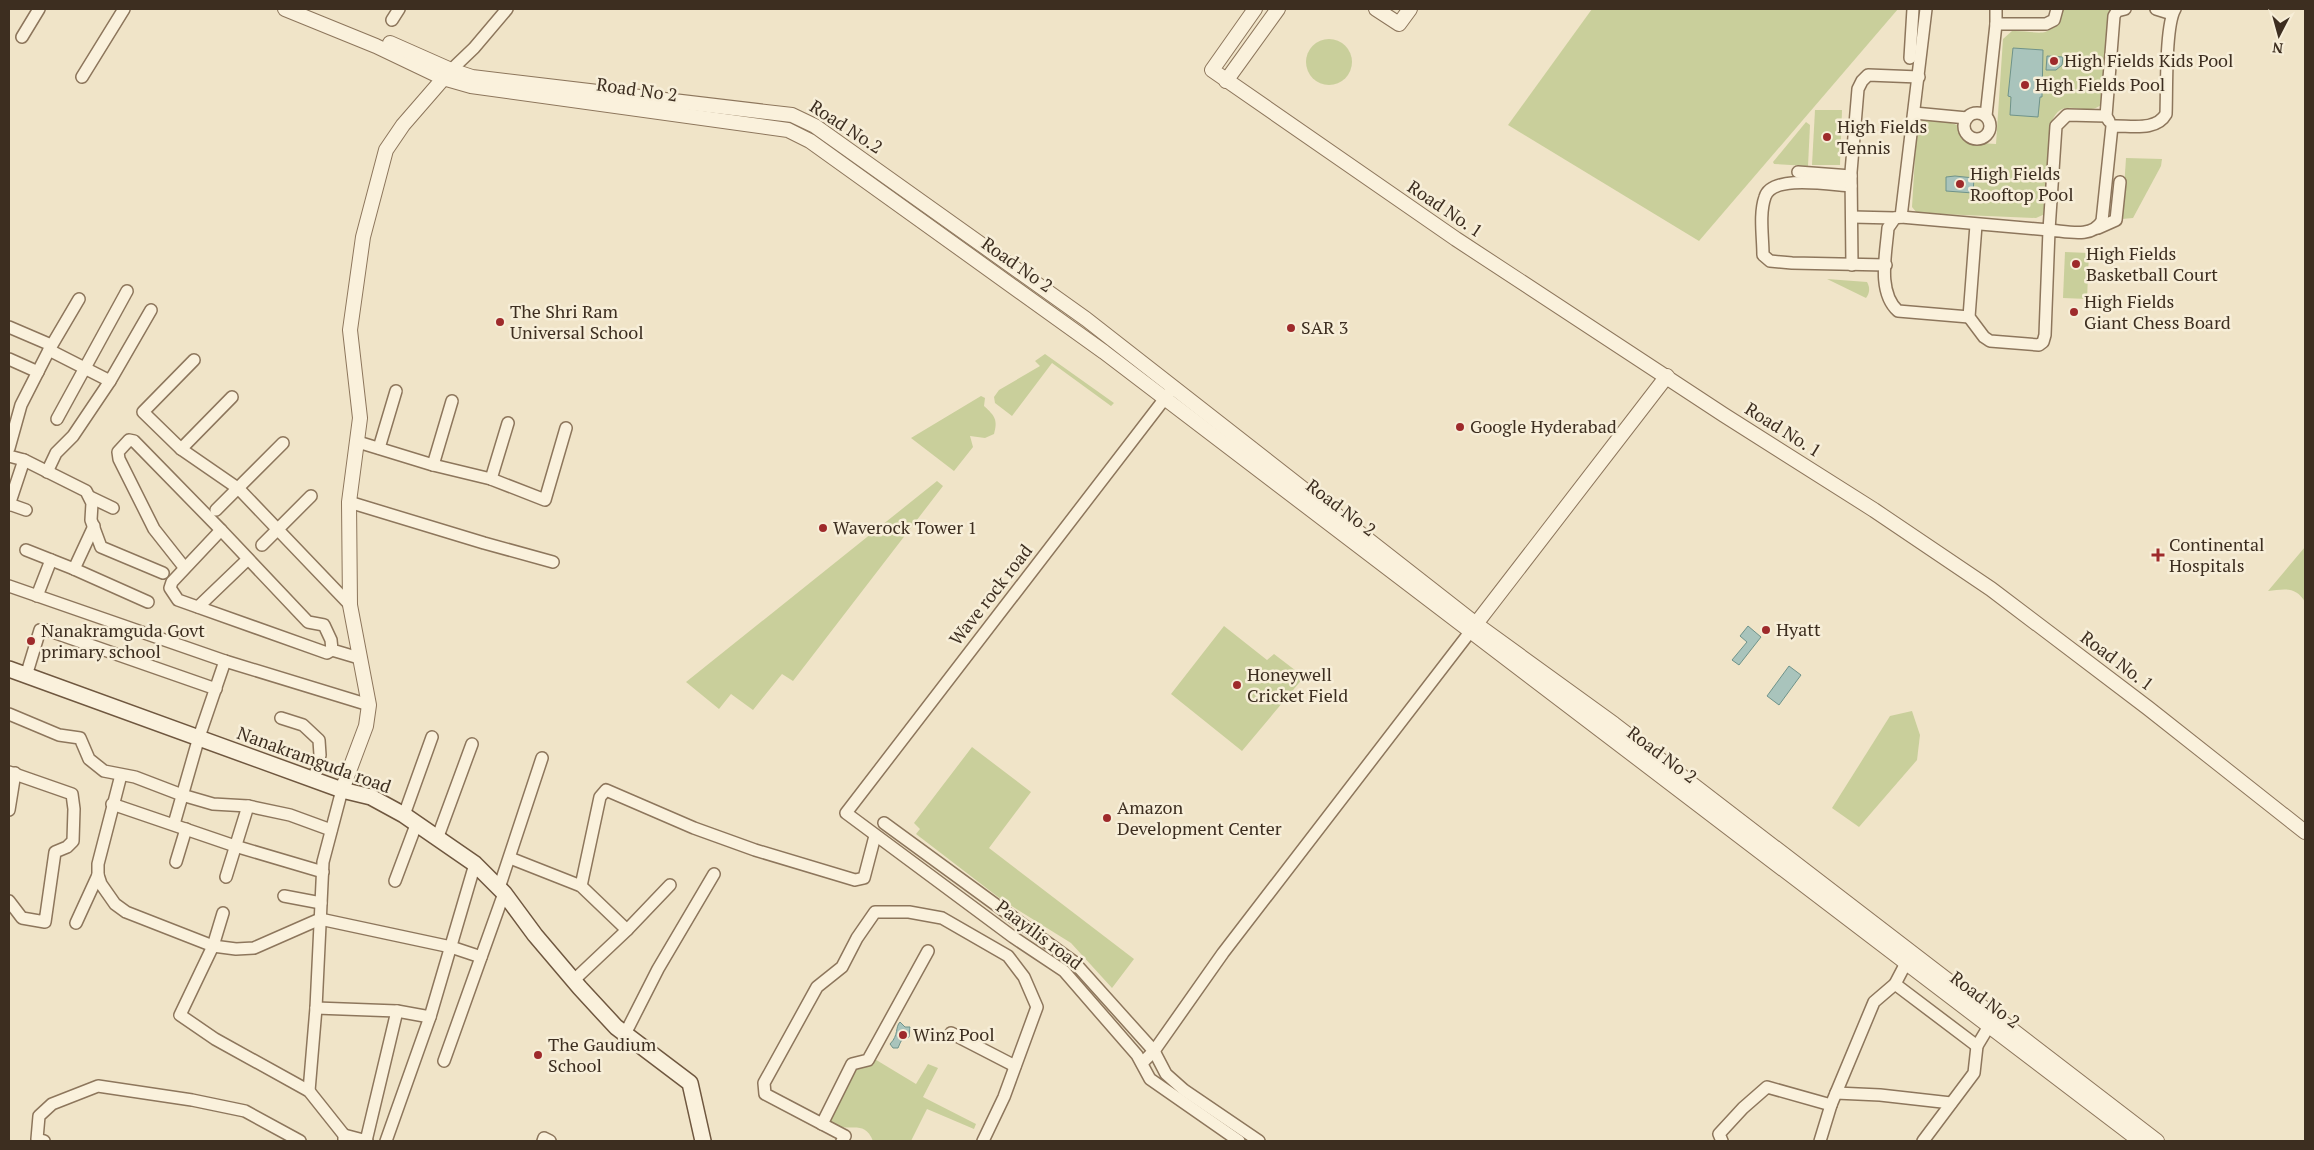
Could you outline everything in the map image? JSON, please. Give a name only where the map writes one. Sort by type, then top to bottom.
[{"type":"main road","name":"Nanakramguda road","points":[[9,670],[342,790],[371,797],[404,815],[475,864],[502,890],[535,935],[624,1034],[690,1083],[703,1141]]},
{"type":"street","points":[[22,38],[39,9]]},
{"type":"street","points":[[82,77],[124,9]]},
{"type":"street","points":[[285,9],[447,74]]},
{"type":"street","points":[[309,9],[447,74]]},
{"type":"street","points":[[392,20],[399,9]]},
{"type":"street","points":[[309,1091],[316,1008],[323,872],[331,830],[342,790],[366,726],[369,705],[350,605],[349,502],[360,418],[350,330],[363,237],[386,150],[403,125],[507,9]]},
{"type":"street","name":"Road No. 1","points":[[1255,9],[1212,70],[1226,81],[1456,239],[1874,510],[2006,600],[2305,832]]},
{"type":"street","points":[[1226,81],[1278,9]]},
{"type":"street","points":[[1376,9],[1399,24],[1410,9]]},
{"type":"street","points":[[1910,58],[1913,9]]},
{"type":"street","points":[[1926,9],[1914,114],[1898,217],[1888,228],[1887,297],[1898,311],[1969,317]]},
{"type":"street","points":[[1967,118],[1964,125],[1965,132],[1971,138],[1979,139],[1990,132],[1990,123],[1986,116],[1996,9]]},
{"type":"street","points":[[1996,24],[2046,24],[2054,20],[2057,9]]},
{"type":"street","points":[[2098,228],[2102,221],[2114,16],[2117,11],[2125,9]]},
{"type":"street","points":[[1976,225],[1969,317],[1984,337],[1990,341],[2039,345],[2043,342],[2056,126],[2067,115],[2154,125],[2162,121],[2166,114],[2174,11],[2156,9]]},
{"type":"street","name":"Road No.2","points":[[447,74],[792,115],[815,126],[1086,319]]},
{"type":"street","name":"Road No 2","points":[[447,74],[471,86],[788,130],[810,141],[1169,393],[1906,963],[2140,1141]]},
{"type":"street","points":[[1852,266],[1851,181],[1858,89],[1862,81],[1868,76],[1918,77]]},
{"type":"street","points":[[1914,114],[1967,118],[1978,113],[1986,116]]},
{"type":"street","points":[[1798,172],[1851,181]]},
{"type":"street","points":[[1851,181],[1782,184],[1769,188],[1763,208],[1763,255],[1770,261],[1852,266],[1886,265]]},
{"type":"street","points":[[1852,217],[1898,217],[1976,225],[2088,232],[2116,220],[2120,182]]},
{"type":"street","points":[[57,419],[126,291]]},
{"type":"street","points":[[9,448],[21,405],[50,348],[79,299]]},
{"type":"street","points":[[48,472],[56,453],[72,436],[110,381],[151,310]]},
{"type":"street","name":"Road No 2","points":[[1086,319],[1169,393]]},
{"type":"street","points":[[9,327],[50,348],[84,369],[110,381]]},
{"type":"street","points":[[9,359],[38,372]]},
{"type":"street","points":[[194,360],[143,412],[180,449],[239,489],[350,605]]},
{"type":"street","points":[[1142,1063],[1154,1051],[1223,953],[1667,376]]},
{"type":"street","points":[[379,448],[396,391]]},
{"type":"street","name":"Wave rock road","points":[[846,813],[1169,393]]},
{"type":"street","points":[[180,449],[232,397]]},
{"type":"street","points":[[433,465],[452,401]]},
{"type":"street","points":[[490,479],[508,423]]},
{"type":"street","points":[[358,442],[433,465],[490,479],[546,500],[566,428]]},
{"type":"street","points":[[184,567],[154,529],[119,459],[120,449],[129,440],[134,441],[308,622],[324,625],[332,647]]},
{"type":"street","points":[[216,510],[283,443]]},
{"type":"street","points":[[9,456],[24,460],[86,491],[92,503],[91,520],[101,547],[163,573]]},
{"type":"street","points":[[24,460],[9,504],[26,510]]},
{"type":"street","points":[[262,545],[310,496]]},
{"type":"street","points":[[90,497],[113,508]]},
{"type":"street","points":[[349,502],[553,562]]},
{"type":"street","points":[[74,569],[94,526]]},
{"type":"street","points":[[221,530],[184,567],[172,582],[170,588],[178,600],[327,653],[332,647]]},
{"type":"street","points":[[26,550],[148,602]]},
{"type":"street","points":[[198,607],[248,559]]},
{"type":"street","points":[[37,596],[51,560]]},
{"type":"street","points":[[9,586],[225,661],[369,705]]},
{"type":"street","name":"Road No 2","points":[[1473,628],[1614,724],[2156,1141]]},
{"type":"street","points":[[26,676],[40,630],[47,630],[216,689]]},
{"type":"street","points":[[332,647],[358,654]]},
{"type":"street","points":[[174,824],[199,737],[225,661]]},
{"type":"street","points":[[9,714],[59,735],[80,738],[89,759],[104,770],[135,777],[182,795],[213,804],[248,806],[290,815],[331,830]]},
{"type":"street","points":[[282,718],[303,725],[319,740],[320,755],[314,780]]},
{"type":"street","points":[[404,815],[432,738]]},
{"type":"street","points":[[437,839],[472,744]]},
{"type":"street","points":[[444,1061],[481,957],[542,758]]},
{"type":"street","points":[[9,810],[12,772],[72,794],[74,809],[73,841],[67,847],[55,852],[45,922],[22,918],[9,901]]},
{"type":"street","points":[[76,923],[98,875],[112,804],[120,775]]},
{"type":"street","points":[[581,886],[600,797],[603,792],[610,791],[694,828],[755,850],[855,880],[864,878],[875,836]]},
{"type":"street","points":[[112,804],[235,846],[323,872]]},
{"type":"street","points":[[226,877],[248,806]]},
{"type":"street","name":"Paayilis road","points":[[846,813],[1013,937],[1064,971],[1137,1055],[1150,1079],[1239,1141]]},
{"type":"street","name":"Paayilis road","points":[[884,823],[1074,962],[1154,1051],[1166,1074],[1184,1090],[1258,1141]]},
{"type":"street","points":[[395,881],[416,825]]},
{"type":"street","points":[[176,862],[186,829]]},
{"type":"street","points":[[510,858],[581,886],[627,930]]},
{"type":"street","points":[[386,1141],[430,1016],[475,864]]},
{"type":"street","points":[[624,1034],[658,969],[714,874]]},
{"type":"street","points":[[98,875],[107,894],[126,912],[214,946],[236,949],[254,948],[320,919],[451,947],[481,957]]},
{"type":"street","points":[[574,980],[627,930],[670,885]]},
{"type":"street","points":[[284,896],[321,903]]},
{"type":"street","points":[[847,1140],[822,1124],[765,1094],[764,1083],[817,987],[842,968],[857,938],[874,912],[909,912],[942,918],[1008,956],[1024,977],[1037,1008],[1004,1097],[983,1141]]},
{"type":"street","points":[[222,914],[214,946],[180,1015],[215,1039],[309,1091],[344,1138],[366,1141],[397,1011]]},
{"type":"street","points":[[822,1124],[852,1064],[868,1060],[928,952]]},
{"type":"street","points":[[1064,971],[1074,962]]},
{"type":"street","points":[[1820,1141],[1831,1105],[1874,1002],[1894,984],[1906,963]]},
{"type":"street","points":[[1894,984],[1977,1046]]},
{"type":"street","points":[[316,1008],[397,1011],[430,1016]]},
{"type":"street","points":[[1923,1141],[1974,1074],[1977,1046],[1989,1026]]},
{"type":"street","points":[[951,1033],[1015,1066]]},
{"type":"street","points":[[44,1141],[37,1139],[39,1116],[52,1104],[98,1086],[192,1100],[245,1111],[300,1141]]},
{"type":"street","points":[[1722,1141],[1719,1134],[1743,1108],[1767,1087],[1831,1105]]},
{"type":"street","points":[[1836,1093],[1880,1095],[1952,1103]]},
{"type":"street","points":[[543,1141],[544,1138],[550,1141]]},
{"type":"green space","points":[[1592,9],[1898,9],[1699,241],[1508,125]]},
{"type":"green space","points":[[2059,9],[2112,9],[2102,104],[2096,108],[2089,109],[2062,109],[2052,121],[2045,214],[2036,218],[1917,213],[1912,207],[1917,124],[1932,120],[1951,123],[1960,127],[1965,142],[1996,144],[2003,39],[2012,31],[2037,33],[2048,31],[2053,27]]},
{"type":"green space","points":[[1329,39],[1342,43],[1348,49],[1352,62],[1348,75],[1342,81],[1329,85],[1316,81],[1310,75],[1306,62],[1310,49],[1316,43]]},
{"type":"green space","name":"High Fields Tennis","points":[[1815,110],[1842,110],[1840,165],[1812,165]]},
{"type":"green space","points":[[1806,122],[1810,125],[1808,166],[1774,164],[1773,162]]},
{"type":"green space","points":[[2126,158],[2162,159],[2161,166],[2133,218],[2122,219]]},
{"type":"green space","name":"High Fields Basketball Court","points":[[2065,252],[2089,253],[2087,299],[2063,298]]},
{"type":"green space","points":[[1827,279],[1867,282],[1868,294],[1866,298]]},
{"type":"green space","points":[[1045,354],[1114,403],[1111,406],[1052,363],[1012,416],[995,403],[994,397],[999,390],[1040,366],[1035,361]]},
{"type":"green space","points":[[981,396],[985,398],[984,406],[995,418],[994,434],[985,438],[970,436],[973,447],[954,471],[911,438]]},
{"type":"green space","points":[[937,481],[943,486],[793,681],[782,674],[753,710],[731,694],[719,709],[686,682]]},
{"type":"green space","points":[[2305,547],[2305,602],[2294,591],[2284,589],[2268,591]]},
{"type":"green space","name":"Honeywell Cricket Field","points":[[1224,626],[1267,660],[1274,654],[1304,677],[1242,751],[1171,694]]},
{"type":"green space","points":[[1912,711],[1920,735],[1917,760],[1859,827],[1832,808],[1890,716]]},
{"type":"green space","points":[[972,747],[1031,792],[989,848],[1134,959],[1112,988],[1071,943],[1002,900],[916,834],[920,829],[914,823]]},
{"type":"green space","points":[[873,1058],[916,1084],[928,1064],[938,1068],[923,1097],[976,1124],[974,1129],[927,1109],[911,1141],[873,1141],[866,1130],[862,1128],[843,1127],[834,1124],[828,1119],[855,1067]]},
{"type":"water","name":"High Fields Pool","points":[[2013,48],[2043,50],[2042,97],[2040,97],[2038,117],[2010,115],[2011,97],[2008,96]]},
{"type":"water","name":"High Fields Kids Pool","points":[[2047,56],[2063,57],[2062,65],[2056,70],[2046,70]]},
{"type":"water","name":"High Fields Rooftop Pool","points":[[1946,177],[1974,178],[1973,193],[1946,191]]},
{"type":"water","points":[[1748,626],[1761,637],[1739,665],[1732,660],[1747,642],[1740,636]]},
{"type":"water","points":[[1789,666],[1801,675],[1779,705],[1767,696]]},
{"type":"water","name":"Winz Pool","points":[[900,1022],[905,1027],[910,1027],[909,1037],[901,1041],[898,1048],[893,1048],[890,1044],[895,1037]]},
{"type":"place","name":"High Fields Kids Pool","points":[[2054,61]]},
{"type":"place","name":"High Fields Pool","points":[[2025,85]]},
{"type":"place","name":"High Fields Tennis","points":[[1827,137]]},
{"type":"place","name":"High Fields Rooftop Pool","points":[[1960,184]]},
{"type":"place","name":"High Fields Basketball Court","points":[[2076,264]]},
{"type":"place","name":"High Fields Giant Chess Board","points":[[2074,312]]},
{"type":"place","name":"The Shri Ram Universal School","points":[[500,322]]},
{"type":"place","name":"SAR 3","points":[[1291,328]]},
{"type":"place","name":"Google Hyderabad","points":[[1460,427]]},
{"type":"place","name":"Waverock Tower 1","points":[[823,528]]},
{"type":"place","name":"Continental Hospitals","points":[[2158,555]]},
{"type":"place","name":"Hyatt","points":[[1766,630]]},
{"type":"place","name":"Nanakramguda Govt primary school","points":[[31,641]]},
{"type":"place","name":"Honeywell Cricket Field","points":[[1237,685]]},
{"type":"place","name":"Amazon Development Center","points":[[1107,818]]},
{"type":"place","name":"Winz Pool","points":[[903,1035]]},
{"type":"place","name":"The Gaudium School","points":[[538,1055]]}]
